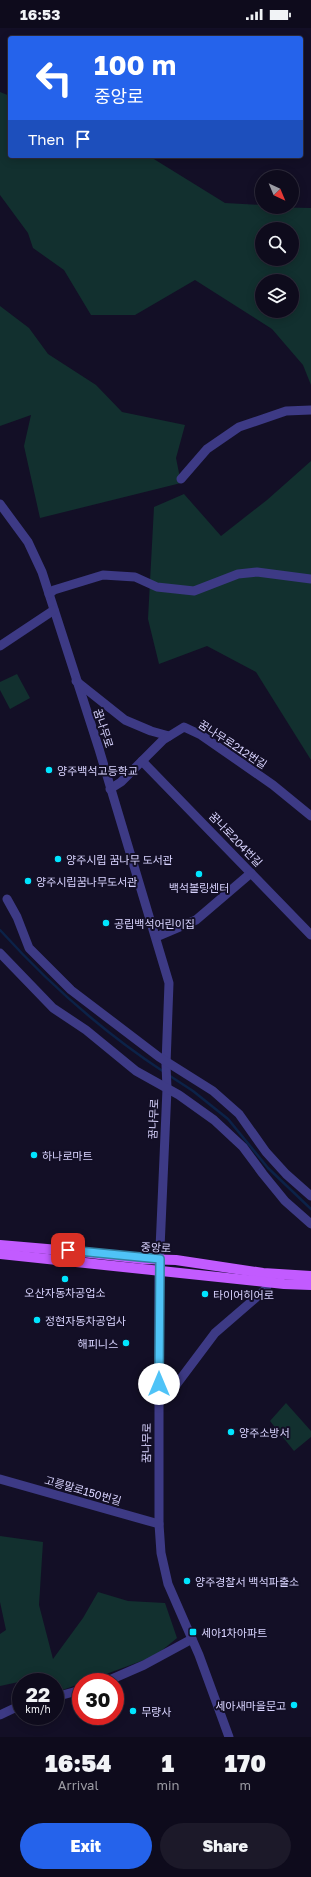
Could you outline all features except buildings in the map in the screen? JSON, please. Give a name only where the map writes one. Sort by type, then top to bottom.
[{"type":"main road","name":"중앙로","points":[[1,1253],[160,1259],[263,1273],[311,1276]]},
{"type":"main road","name":"중앙로","points":[[1,1253],[268,1283],[311,1285]]},
{"type":"street","points":[[181,480],[207,449],[239,427],[286,411],[311,410]]},
{"type":"street","name":"꿈나무로","points":[[0,504],[28,542],[36,558],[49,594],[169,983],[166,1062],[167,1090],[160,1259],[158,1271],[159,1524],[161,1553],[168,1584],[192,1640],[229,1737]]},
{"type":"street","points":[[49,594],[54,590],[103,575],[135,577],[157,587],[194,591],[238,574],[281,574],[311,578]]},
{"type":"street","points":[[0,646],[54,610]]},
{"type":"street","points":[[76,681],[125,720],[151,731],[169,736]]},
{"type":"street","name":"꿈나무로212번길","points":[[169,736],[184,727],[201,735],[273,785],[311,816]]},
{"type":"street","points":[[110,789],[121,782],[163,740],[169,736]]},
{"type":"street","name":"꿈나로204번길","points":[[142,761],[252,873],[311,936]]},
{"type":"street","points":[[156,937],[196,920],[252,873]]},
{"type":"street","points":[[7,899],[17,917],[29,948],[71,990],[166,1062],[213,1091],[239,1114],[266,1152],[286,1174],[311,1196]]},
{"type":"street","points":[[0,953],[53,1008],[86,1030],[136,1071],[167,1090],[179,1095],[214,1120],[243,1147],[285,1201],[311,1224]]},
{"type":"street","points":[[159,1397],[176,1385],[215,1333],[266,1289],[268,1283]]},
{"type":"street","name":"고릉말로150번길","points":[[0,1479],[159,1524]]},
{"type":"street","points":[[124,1674],[192,1640]]},
{"type":"street","points":[[0,1715],[12,1709]]},
{"type":"green space","points":[[0,92],[8,95],[8,158],[152,158],[225,203],[255,205],[255,214],[299,214],[299,208],[311,208],[311,385],[303,365],[272,329],[195,280],[135,315],[91,315],[64,270],[33,248],[28,233],[0,195]]},
{"type":"green space","points":[[0,306],[29,328],[48,354],[96,385],[122,412],[185,425],[176,458],[181,483],[40,518],[24,446],[31,415],[0,426]]},
{"type":"green space","points":[[311,461],[311,760],[256,672],[207,646],[159,664],[148,619],[154,507],[184,494],[221,536],[267,500]]},
{"type":"green space","points":[[17,674],[30,698],[10,709],[0,690],[0,682]]},
{"type":"green space","points":[[286,1403],[311,1431],[311,1437],[294,1451],[270,1421]]},
{"type":"green space","points":[[0,1536],[43,1542],[39,1605],[53,1659],[83,1618],[98,1592],[128,1601],[165,1603],[177,1638],[155,1656],[109,1673],[72,1673],[72,1687],[64,1690],[64,1673],[12,1673],[12,1683],[0,1686],[0,1634],[6,1630],[0,1602]]},
{"type":"waterway","points":[[0,930],[57,988],[98,1024],[141,1057],[164,1072]]},
{"type":"waterway","points":[[170,1076],[193,1091],[228,1119],[268,1168],[311,1209]]},
{"type":"place","name":"양주백석고등학교","points":[[49,770]]},
{"type":"place","name":"양주시립 꿈나무 도서관","points":[[58,859]]},
{"type":"place","name":"백석볼링센터","points":[[199,874]]},
{"type":"place","name":"양주시립꿈나무도서관","points":[[28,881]]},
{"type":"place","name":"공립백석어린이집","points":[[106,923]]},
{"type":"place","name":"하나로마트","points":[[34,1155]]},
{"type":"place","name":"오산자동차공업소","points":[[65,1279]]},
{"type":"place","name":"타이어히어로","points":[[205,1294]]},
{"type":"place","name":"정현자동차공업사","points":[[37,1320]]},
{"type":"place","name":"해피니스","points":[[126,1343]]},
{"type":"place","name":"양주소방서","points":[[231,1432]]},
{"type":"place","name":"양주경찰서 백석파출소","points":[[187,1581]]},
{"type":"place","name":"세아1차아파트","points":[[193,1632]]},
{"type":"place","name":"세아새마을문고","points":[[294,1705]]},
{"type":"place","name":"무량사","points":[[133,1711]]},
{"type":"route","points":[[68,1250],[143,1259],[160,1259],[158,1271],[159,1384]]}]
